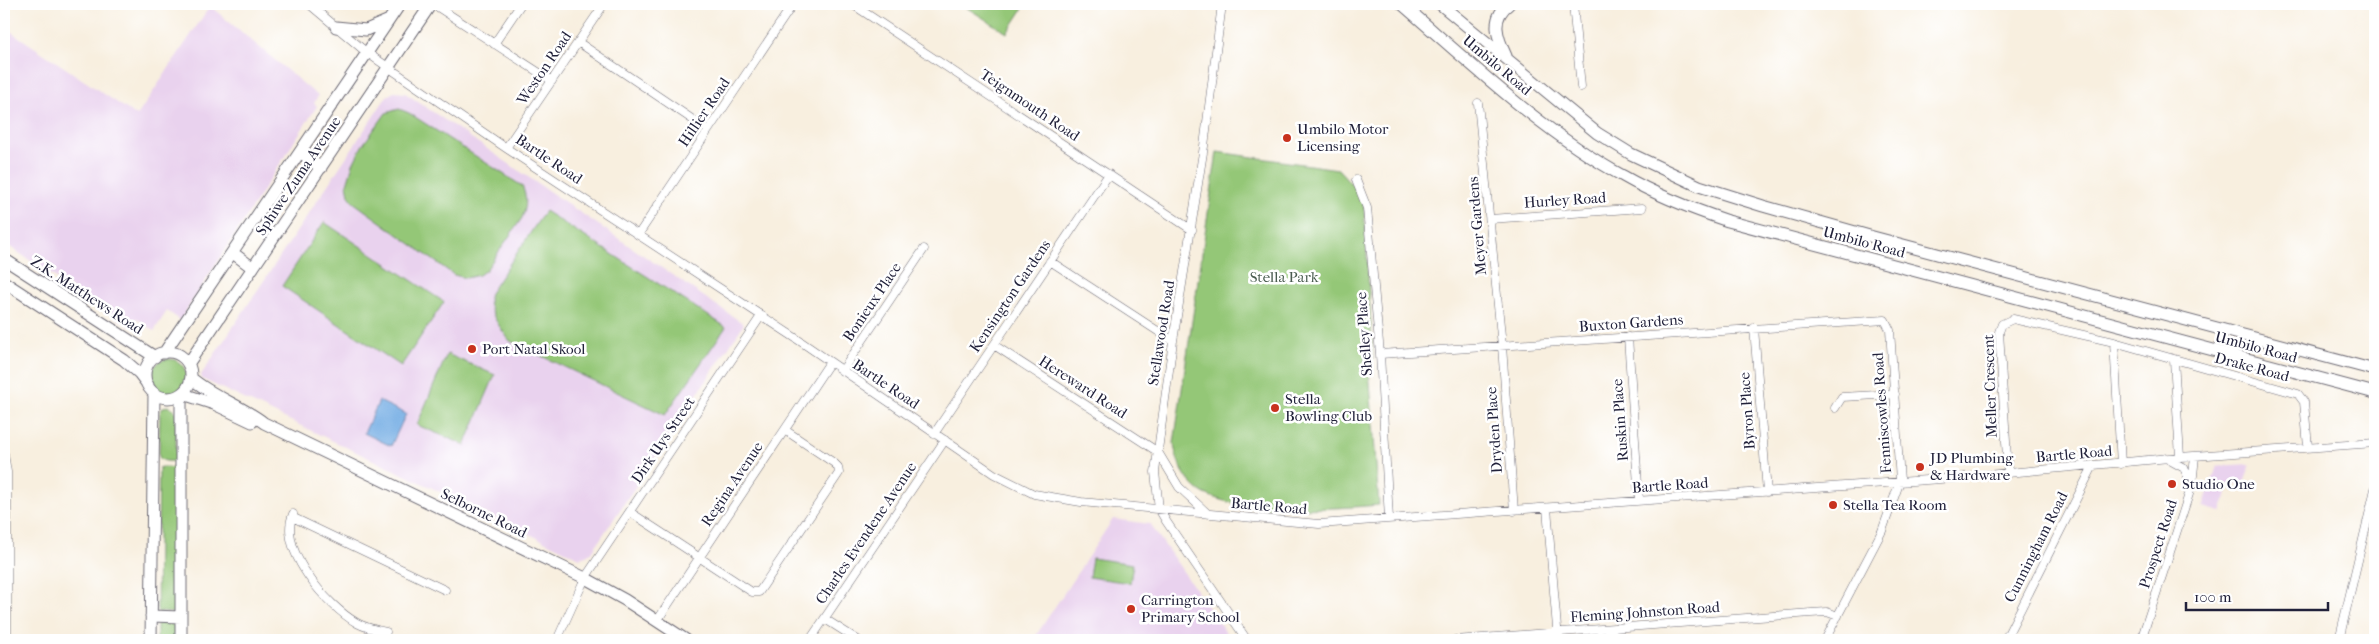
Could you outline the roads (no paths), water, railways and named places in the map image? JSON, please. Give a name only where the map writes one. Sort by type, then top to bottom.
[{"type":"street","name":"Bartle Road","points":[[309,4],[366,52],[506,148],[830,362],[994,474],[1034,494],[1073,501],[1305,524],[1767,492],[2122,464],[2166,458],[2375,443]]},
{"type":"street","name":"Sphiwe Zuma Avenue","points":[[160,355],[233,253],[366,52],[400,4]]},
{"type":"street","points":[[432,4],[552,81]]},
{"type":"street","name":"Sphiwe Zuma Avenue","points":[[188,364],[432,4]]},
{"type":"street","points":[[494,44],[521,4]]},
{"type":"street","name":"Weston Road","points":[[506,148],[604,4]]},
{"type":"street","name":"Hillier Road","points":[[638,235],[793,4]]},
{"type":"street","name":"Teignmouth Road","points":[[852,4],[1192,230]]},
{"type":"street","name":"Stellawood Road","points":[[1222,4],[1192,230],[1173,341],[1155,482],[1160,509],[1166,521],[1247,640]]},
{"type":"street","name":"Umbilo Road","points":[[1402,4],[1490,80],[1569,143],[1622,176],[1676,202],[1728,221],[2375,393]]},
{"type":"street","name":"Umbilo Road","points":[[1440,4],[1606,138],[1651,165],[1706,189],[1873,237],[2375,370]]},
{"type":"street","points":[[1507,60],[1498,39],[1496,22],[1500,12],[1509,4]]},
{"type":"street","points":[[1573,4],[1581,88]]},
{"type":"street","points":[[336,28],[366,30],[389,20]]},
{"type":"street","points":[[578,42],[708,130]]},
{"type":"street","name":"Meyer Gardens","points":[[1478,103],[1502,346]]},
{"type":"street","points":[[300,152],[321,168]]},
{"type":"street","name":"Kensington Gardens","points":[[934,434],[1109,174]]},
{"type":"street","name":"Shelley Place","points":[[1356,180],[1367,208],[1380,354],[1389,519]]},
{"type":"street","name":"Hurley Road","points":[[1490,219],[1642,208]]},
{"type":"street","name":"Bonieux Place","points":[[842,371],[924,249]]},
{"type":"street","points":[[233,253],[253,268]]},
{"type":"street","name":"Z.K. Matthews Road","points":[[4,259],[160,355]]},
{"type":"street","points":[[1050,261],[1173,341]]},
{"type":"street","points":[[4,282],[124,360],[139,373],[151,389],[168,398],[182,394]]},
{"type":"street","name":"Dirk Uys Street","points":[[557,640],[586,578],[761,316]]},
{"type":"street","name":"Meller Crescent","points":[[2008,473],[1999,337],[2002,324],[2008,320],[2017,319],[2114,342]]},
{"type":"street","name":"Buxton Gardens","points":[[1380,354],[1884,320]]},
{"type":"street","name":"Fenniscowles Road","points":[[1825,640],[1882,531],[1900,481],[1890,330],[1888,323],[1884,320]]},
{"type":"street","name":"Byron Place","points":[[1754,328],[1767,492]]},
{"type":"street","name":"Ruskin Place","points":[[1628,337],[1639,500]]},
{"type":"street","points":[[2122,464],[2114,342],[2174,360],[2180,457]]},
{"type":"street","name":"Hereward Road","points":[[994,345],[1158,452]]},
{"type":"street","name":"Dryden Place","points":[[1502,346],[1514,511]]},
{"type":"street","points":[[151,640],[151,389],[146,370],[160,355],[178,355],[188,364],[191,378],[182,394],[180,640]]},
{"type":"street","name":"Drake Road","points":[[2174,360],[2300,395],[2305,407],[2308,447]]},
{"type":"street","name":"Regina Avenue","points":[[657,621],[830,362]]},
{"type":"street","name":"Selborne Road","points":[[191,378],[207,390],[253,414],[264,423],[586,578],[625,600],[686,640]]},
{"type":"street","name":"Selborne Road","points":[[182,394],[214,404],[249,421],[264,423]]},
{"type":"street","points":[[1835,408],[1842,397],[1894,394]]},
{"type":"street","points":[[630,512],[752,592],[759,592],[839,473],[837,466],[785,430]]},
{"type":"street","name":"Charles Evendene Avenue","points":[[810,640],[945,440]]},
{"type":"street","points":[[1158,452],[1179,487],[1208,514]]},
{"type":"street","points":[[4,454],[7,472],[5,597],[7,640]]},
{"type":"street","name":"Prospect Road","points":[[2141,640],[2192,485],[2195,456]]},
{"type":"street","points":[[2166,458],[2184,468],[2192,485]]},
{"type":"street","name":"Cunningham Road","points":[[2005,640],[2093,466]]},
{"type":"street","points":[[2339,640],[2375,489]]},
{"type":"street","points":[[1547,508],[1558,636]]},
{"type":"street","points":[[386,632],[356,622],[317,588],[292,545],[290,527],[293,515],[445,590]]},
{"type":"street","name":"Fleming Johnston Road","points":[[1455,640],[1558,636],[1811,613],[1827,612],[1838,616]]},
{"type":"street","points":[[151,616],[180,617]]},
{"type":"street","points":[[825,619],[858,640]]},
{"type":"water","points":[[379,401],[406,414],[391,446],[364,433]]},
{"type":"place","name":"Umbilo Motor Licensing","points":[[1287,138]]},
{"type":"place","name":"Port Natal Skool","points":[[472,349]]},
{"type":"place","name":"Stella Bowling Club","points":[[1275,408]]},
{"type":"place","name":"JD Plumbing & Hardware","points":[[1920,467]]},
{"type":"place","name":"Studio One","points":[[2172,484]]},
{"type":"place","name":"Stella Tea Room","points":[[1833,505]]},
{"type":"place","name":"Carrington Primary School","points":[[1131,609]]},
{"type":"park label","name":"Stella Park","points":[[1284,277]]}]
